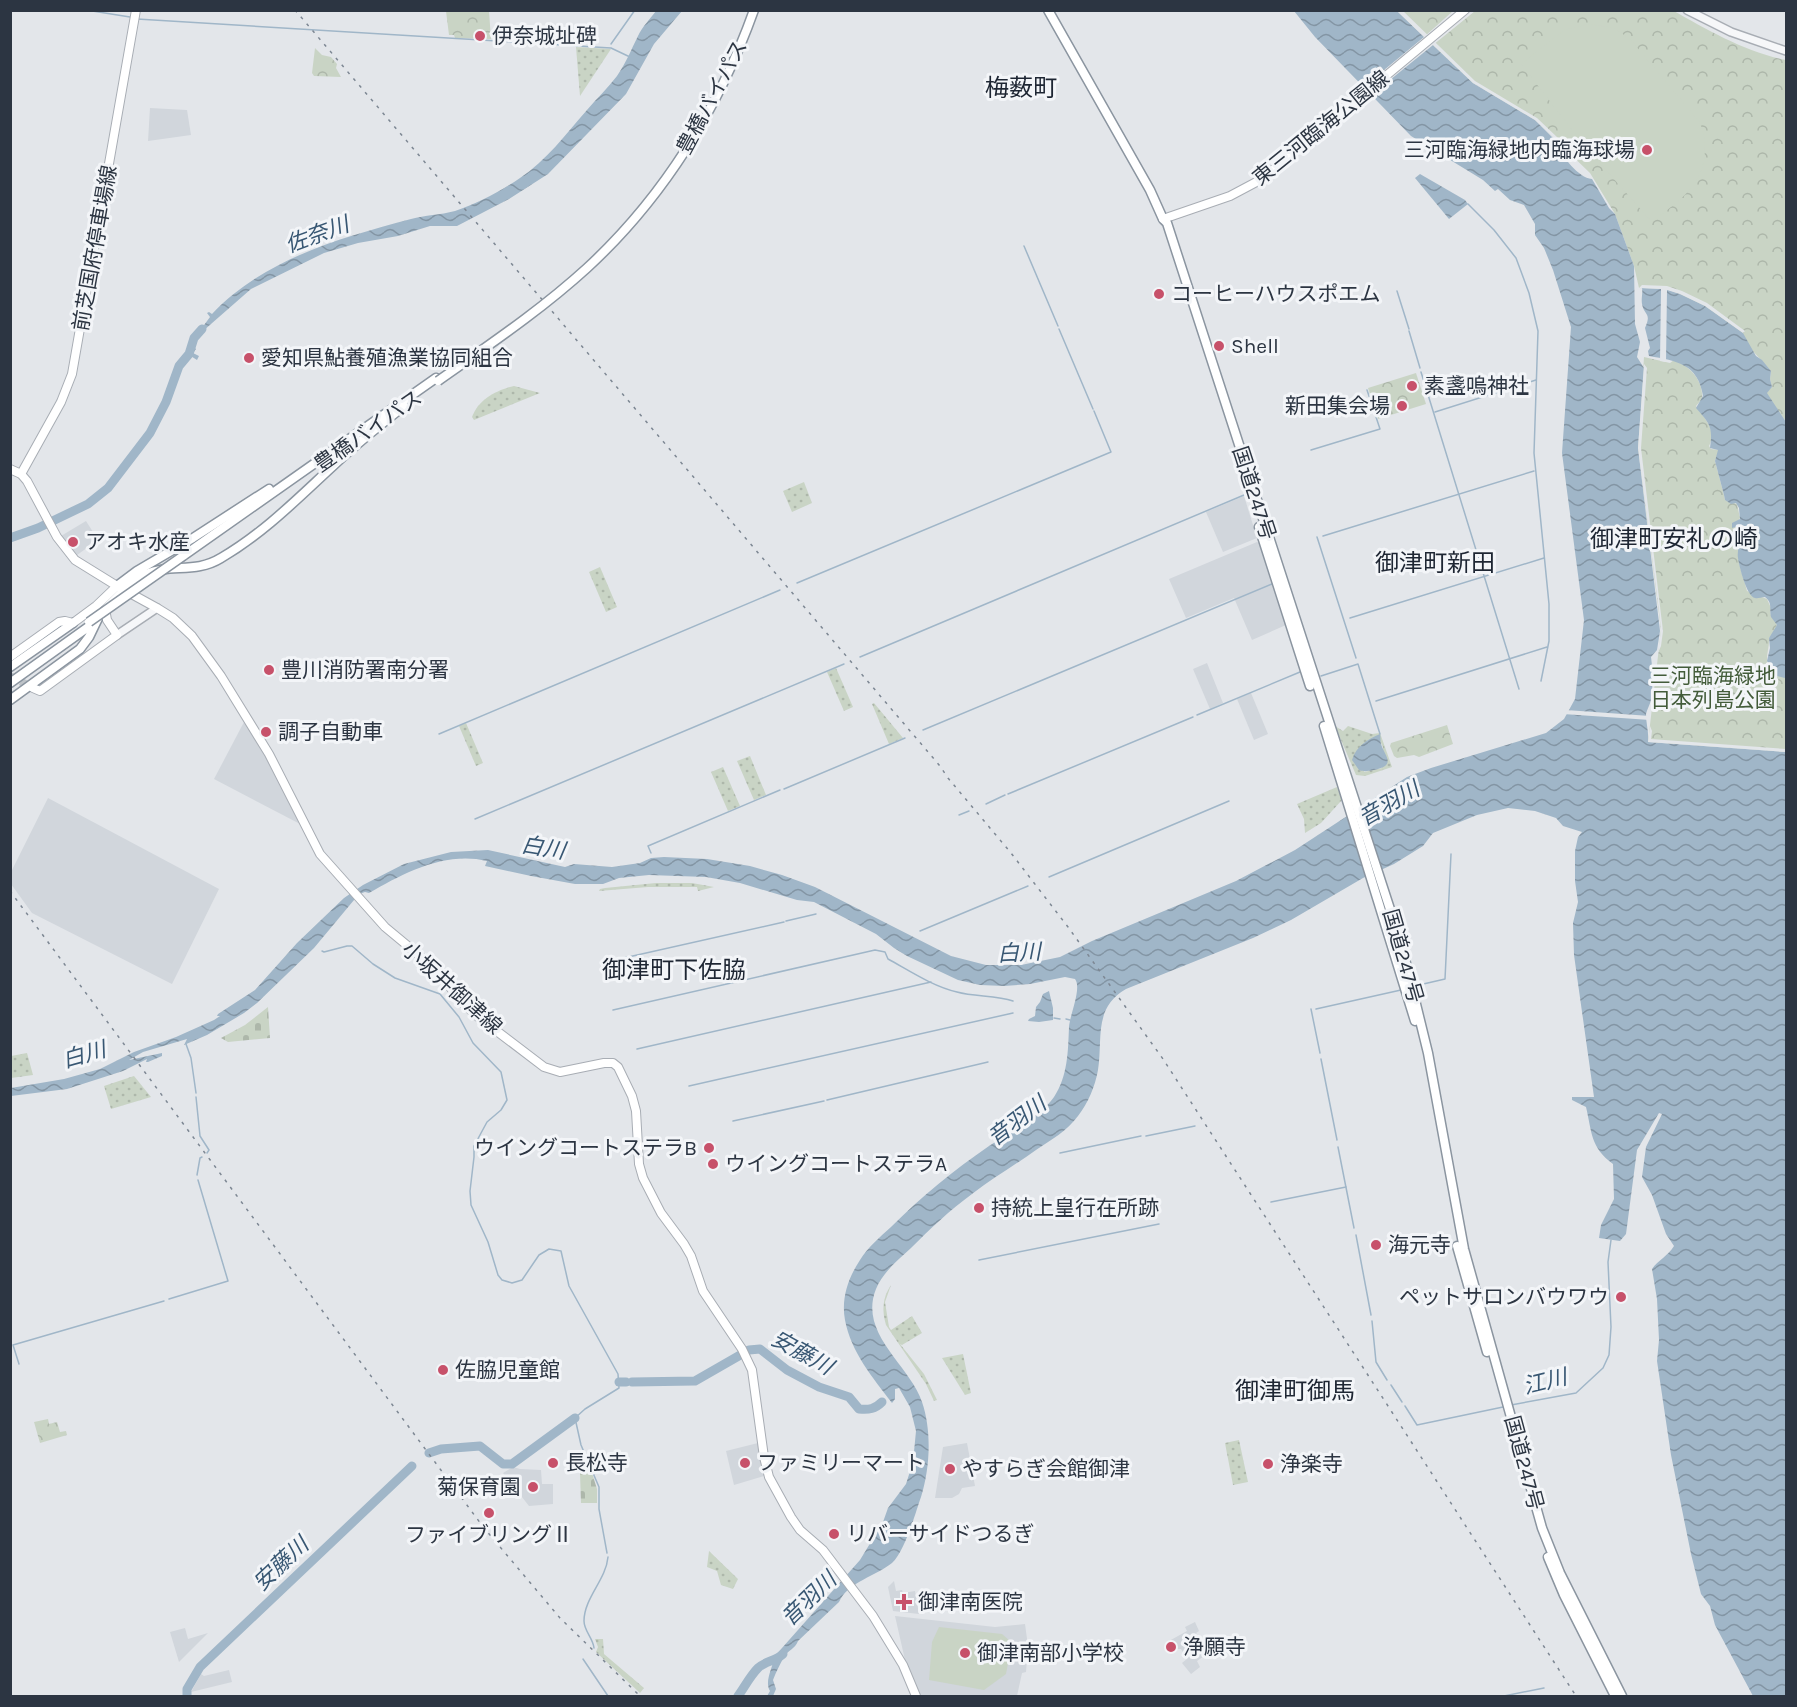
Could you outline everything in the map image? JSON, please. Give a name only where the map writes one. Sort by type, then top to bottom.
[{"type":"highway","name":"豊橋バイパス","points":[[10,677],[335,456],[538,309],[587,268],[644,207],[697,133],[732,66],[752,10]]},
{"type":"highway","name":"豊橋バイパス","points":[[335,456],[527,313],[565,283],[614,236],[641,205],[694,131],[729,64],[752,10]]},
{"type":"highway","name":"国道247号","points":[[1048,10],[1149,190],[1162,219],[1175,266],[1376,879],[1401,943],[1418,1007],[1464,1249],[1538,1531],[1553,1572],[1615,1696]]},
{"type":"highway","points":[[120,588],[147,574],[168,569],[195,568],[221,559],[282,514],[335,456]]},
{"type":"highway","points":[[120,588],[137,571],[244,504],[335,456]]},
{"type":"highway","points":[[10,700],[80,649],[106,606]]},
{"type":"highway","points":[[10,667],[73,623]]},
{"type":"highway","name":"豊橋バイパス","points":[[10,683],[90,623]]},
{"type":"highway","name":"国道247号","points":[[1506,1406],[1542,1528],[1560,1573],[1622,1696]]},
{"type":"main road","name":"前芝国府停車場線","points":[[21,474],[56,412],[72,374],[136,10]]},
{"type":"main road","name":"東三河臨海公園線","points":[[1162,219],[1207,205],[1247,188],[1288,158],[1465,10]]},
{"type":"main road","points":[[10,469],[21,474]]},
{"type":"main road","name":"小坂井御津線","points":[[21,474],[55,534],[75,560],[173,618],[192,636],[221,676],[269,754],[320,854],[385,927],[438,971],[471,1011],[543,1067],[560,1072],[604,1063],[618,1067],[632,1096],[636,1111],[639,1164],[643,1178],[661,1213],[691,1256],[703,1291],[744,1353],[755,1379],[764,1457],[769,1477],[795,1523],[823,1550],[865,1605],[903,1665],[916,1696]]},
{"type":"main road","points":[[37,689],[117,635],[105,616],[106,606],[120,588]]},
{"type":"main road","points":[[10,657],[59,622],[73,623],[120,588]]},
{"type":"street","points":[[1687,10],[1731,32],[1786,51]]},
{"type":"street","points":[[117,635],[157,608]]},
{"type":"shaded area","points":[[150,108],[187,110],[191,135],[148,141]]},
{"type":"shaded area","points":[[1244,496],[1257,538],[1223,552],[1206,512]]},
{"type":"shaded area","points":[[86,521],[98,540],[77,555],[72,552],[61,536]]},
{"type":"shaded area","points":[[1257,542],[1286,625],[1252,640],[1234,598],[1186,618],[1169,579]]},
{"type":"shaded area","points":[[1207,663],[1223,703],[1210,709],[1193,669]]},
{"type":"shaded area","points":[[1251,693],[1268,734],[1254,740],[1237,699]]},
{"type":"shaded area","points":[[244,722],[266,756],[302,825],[214,779]]},
{"type":"shaded area","points":[[48,798],[219,889],[172,984],[32,913],[11,884],[11,872]]},
{"type":"shaded area","name":"ファミリーマート","points":[[758,1443],[764,1476],[734,1485],[726,1451]]},
{"type":"shaded area","points":[[967,1443],[975,1486],[962,1488],[959,1494],[952,1498],[935,1498],[943,1447]]},
{"type":"shaded area","name":"菊保育園","points":[[513,1467],[541,1470],[542,1484],[553,1484],[553,1504],[529,1506],[503,1473]]},
{"type":"shaded area","name":"御津南医院","points":[[894,1581],[896,1591],[902,1590],[903,1593],[915,1591],[919,1614],[893,1611],[888,1587]]},
{"type":"shaded area","name":"御津南部小学校","points":[[895,1616],[995,1627],[1025,1624],[1028,1646],[1026,1672],[1022,1673],[1017,1696],[921,1696],[905,1660]]},
{"type":"shaded area","points":[[1195,1622],[1199,1631],[1196,1633],[1199,1637],[1196,1640],[1201,1647],[1210,1642],[1214,1649],[1197,1661],[1200,1667],[1191,1674],[1182,1663],[1187,1659],[1181,1649],[1171,1645],[1169,1641],[1187,1631],[1185,1627]]},
{"type":"shaded area","points":[[185,1628],[188,1639],[208,1633],[179,1662],[170,1632]]},
{"type":"shaded area","points":[[229,1670],[232,1682],[191,1692],[201,1674],[204,1676]]},
{"type":"green space","points":[[1672,10],[1741,46],[1786,60],[1786,422],[1766,393],[1772,387],[1771,371],[1751,349],[1666,289],[1639,288],[1634,266],[1615,214],[1590,173],[1535,120],[1473,83],[1433,45],[1475,11]]},
{"type":"green space","points":[[446,11],[489,11],[491,39],[455,38],[454,35],[449,35]]},
{"type":"green space","points":[[1397,11],[1453,11],[1424,37]]},
{"type":"green space","points":[[1589,24],[1614,28],[1630,39],[1698,120],[1702,130],[1705,144],[1701,172],[1689,191],[1652,222],[1583,144],[1521,64],[1564,30]]},
{"type":"green space","points":[[576,47],[611,49],[580,96]]},
{"type":"green space","points":[[315,48],[322,55],[331,57],[337,64],[336,68],[341,77],[314,76],[312,73]]},
{"type":"green space","name":"三河臨海緑地 日本列島公園","points":[[1644,357],[1670,363],[1674,360],[1680,363],[1695,375],[1701,386],[1702,399],[1696,406],[1711,430],[1709,446],[1711,449],[1719,450],[1715,461],[1725,500],[1737,504],[1740,518],[1738,521],[1749,532],[1742,538],[1739,552],[1747,591],[1767,599],[1771,615],[1777,623],[1776,629],[1769,638],[1767,661],[1777,676],[1786,675],[1786,752],[1648,742],[1661,630],[1638,448]]},
{"type":"green space","points":[[1416,373],[1426,404],[1378,419],[1368,388]]},
{"type":"green space","points":[[514,386],[540,393],[474,420],[472,417],[483,401],[494,393]]},
{"type":"green space","points":[[804,482],[812,503],[792,512],[783,491]]},
{"type":"green space","points":[[600,567],[617,607],[606,612],[589,572]]},
{"type":"green space","points":[[836,668],[853,707],[844,711],[827,672]]},
{"type":"green space","points":[[874,703],[903,738],[889,744],[872,704]]},
{"type":"green space","points":[[466,723],[483,763],[476,766],[459,726]]},
{"type":"green space","points":[[1447,725],[1453,744],[1419,757],[1414,755],[1397,758],[1394,756],[1391,743]]},
{"type":"green space","points":[[1335,726],[1343,731],[1348,726],[1372,734],[1380,733],[1392,767],[1365,776],[1356,775]],"holes":[[[1372,739],[1380,741],[1383,747],[1382,768],[1364,772]]]},
{"type":"green space","points":[[750,756],[766,795],[754,800],[737,761]]},
{"type":"green space","points":[[723,767],[740,806],[728,811],[711,772]]},
{"type":"green space","points":[[1337,787],[1342,800],[1321,823],[1305,833],[1304,819],[1297,804]]},
{"type":"green space","points":[[656,883],[692,883],[714,887],[698,891],[697,887],[648,887],[599,891],[605,888]]},
{"type":"green space","points":[[268,1007],[270,1038],[228,1042],[221,1038],[245,1025]]},
{"type":"green space","points":[[27,1053],[33,1075],[11,1078],[11,1056]]},
{"type":"green space","points":[[134,1076],[151,1097],[111,1109],[104,1086]]},
{"type":"green space","points":[[891,1285],[885,1302],[889,1327],[891,1330],[912,1316],[922,1333],[900,1344],[924,1374],[937,1400],[934,1401],[926,1384],[886,1325],[884,1305],[886,1295]]},
{"type":"green space","points":[[963,1354],[971,1393],[965,1395],[942,1358]]},
{"type":"green space","points":[[48,1419],[49,1424],[57,1422],[60,1432],[66,1431],[67,1435],[40,1443],[34,1422]]},
{"type":"green space","points":[[1239,1440],[1248,1482],[1233,1485],[1225,1443]]},
{"type":"green space","points":[[580,1473],[592,1473],[597,1489],[597,1503],[581,1503]]},
{"type":"green space","points":[[709,1551],[738,1579],[733,1589],[721,1585],[717,1571],[707,1567]]},
{"type":"green space","points":[[939,1627],[1002,1634],[1010,1641],[1017,1653],[1009,1658],[1006,1674],[984,1690],[929,1680],[932,1642]]},
{"type":"green space","points":[[595,1639],[603,1639],[604,1654],[644,1688],[640,1693],[596,1652],[598,1647]]},
{"type":"water","points":[[656,11],[682,11],[654,44],[626,94],[548,174],[509,199],[457,226],[430,226],[324,253],[251,289],[195,338],[192,345],[196,349],[193,353],[199,356],[197,360],[186,353],[187,348],[210,317],[207,313],[212,314],[233,295],[279,265],[304,253],[357,234],[463,208],[513,183],[538,164],[555,147],[613,80],[642,29]]},
{"type":"water","points":[[1294,11],[1397,11],[1473,83],[1535,120],[1555,140],[1555,144],[1571,166],[1581,175],[1592,179],[1615,214],[1634,266],[1635,324],[1640,342],[1637,357],[1644,368],[1638,448],[1660,631],[1657,650],[1651,657],[1652,694],[1646,714],[1648,742],[1786,752],[1786,1696],[1753,1696],[1715,1625],[1710,1606],[1701,1594],[1691,1554],[1671,1455],[1657,1361],[1659,1340],[1657,1299],[1652,1269],[1674,1246],[1666,1234],[1652,1195],[1642,1177],[1646,1147],[1662,1114],[1659,1113],[1637,1150],[1626,1234],[1620,1241],[1599,1238],[1601,1225],[1614,1199],[1613,1164],[1605,1158],[1596,1145],[1586,1107],[1572,1100],[1572,1097],[1594,1097],[1574,955],[1573,923],[1578,902],[1575,851],[1578,837],[1582,832],[1563,826],[1556,818],[1535,811],[1508,808],[1477,815],[1433,833],[1423,846],[1394,864],[1363,878],[1291,920],[1253,938],[1126,989],[1108,1005],[1102,1025],[1098,1070],[1093,1089],[1085,1106],[1074,1121],[1058,1135],[988,1182],[956,1207],[896,1262],[876,1289],[872,1305],[879,1335],[916,1388],[925,1413],[929,1450],[921,1497],[909,1532],[897,1557],[885,1568],[849,1589],[839,1602],[798,1641],[786,1655],[777,1671],[773,1680],[776,1689],[773,1696],[767,1696],[770,1691],[768,1679],[774,1657],[860,1560],[883,1522],[888,1508],[906,1484],[913,1462],[916,1431],[910,1407],[899,1388],[895,1389],[895,1399],[892,1403],[857,1354],[848,1332],[844,1304],[846,1289],[852,1274],[870,1246],[902,1216],[951,1174],[1033,1117],[1054,1097],[1062,1081],[1066,1063],[1069,1027],[1077,988],[1075,979],[1065,977],[1030,984],[1004,986],[980,985],[958,980],[907,956],[876,934],[814,902],[797,900],[740,883],[706,877],[649,875],[619,878],[603,884],[575,884],[485,866],[487,861],[456,859],[440,861],[411,871],[369,893],[359,894],[314,948],[257,1003],[207,1035],[184,1045],[187,1039],[143,1052],[129,1060],[162,1053],[162,1056],[146,1062],[147,1059],[123,1071],[67,1089],[11,1096],[11,1088],[64,1079],[100,1069],[134,1052],[214,1020],[220,1016],[217,1016],[218,1014],[255,990],[297,943],[344,898],[363,885],[404,864],[451,852],[488,850],[565,867],[574,864],[612,867],[664,857],[707,859],[750,866],[815,887],[951,956],[986,965],[1021,965],[1060,957],[1092,941],[1236,881],[1295,850],[1407,777],[1546,733],[1564,719],[1575,699],[1584,620],[1562,453],[1571,327],[1553,270],[1544,248],[1535,235],[1535,224],[1524,205],[1510,200],[1498,189],[1495,191],[1483,180],[1411,136],[1315,37]]},
{"type":"water","points":[[1420,174],[1465,200],[1468,204],[1449,219],[1415,178]]},
{"type":"water","points":[[1642,288],[1666,289],[1705,306],[1743,333],[1756,356],[1771,371],[1772,387],[1767,393],[1786,422],[1785,678],[1777,676],[1767,661],[1770,648],[1769,638],[1777,625],[1771,617],[1769,602],[1765,597],[1752,596],[1746,587],[1738,556],[1738,544],[1749,532],[1743,525],[1732,528],[1732,523],[1740,519],[1739,508],[1736,503],[1731,504],[1725,500],[1715,461],[1718,450],[1710,448],[1709,426],[1696,408],[1703,396],[1700,385],[1696,377],[1685,366],[1649,356],[1650,348],[1645,328],[1648,317],[1642,304]]},
{"type":"water","points":[[1380,734],[1387,763],[1374,770],[1359,770],[1352,760],[1356,751],[1367,741]]},
{"type":"water","points":[[1049,991],[1053,1020],[1028,1021],[1035,1016],[1036,1007],[1043,994]]},
{"type":"pier","points":[[1402,10],[1475,81],[1537,118],[1558,138],[1558,142],[1535,120],[1473,83],[1433,45],[1369,97],[1361,89],[1424,37],[1397,11]]},
{"type":"pier","points":[[1642,285],[1667,286],[1682,291],[1707,303],[1745,331],[1743,333],[1705,306],[1667,290],[1666,362],[1660,361],[1661,289],[1639,288]]},
{"type":"pier","points":[[1644,364],[1647,368],[1641,448],[1663,631],[1658,653],[1661,630],[1638,448]]},
{"type":"pier","points":[[1566,710],[1650,716],[1650,720],[1563,714]]},
{"type":"pier","points":[[1650,726],[1651,739],[1786,749],[1786,752],[1648,742]]},
{"type":"waterway","points":[[86,10],[130,17]]},
{"type":"waterway","points":[[611,44],[635,10]]},
{"type":"waterway","points":[[137,19],[611,48],[630,57]]},
{"type":"waterway","points":[[1468,204],[1494,230],[1516,258],[1529,293],[1538,331],[1534,453],[1549,604],[1549,641],[1541,681]]},
{"type":"waterway","points":[[1024,246],[1058,326]]},
{"type":"waterway","points":[[1397,291],[1409,329]]},
{"type":"waterway","name":"佐奈川","points":[[10,538],[38,528],[88,504],[108,488],[150,433],[166,402],[179,366],[189,354],[194,338],[202,329]]},
{"type":"waterway","points":[[1059,329],[1093,409]]},
{"type":"waterway","points":[[1409,331],[1420,368]]},
{"type":"waterway","points":[[1421,372],[1519,689]]},
{"type":"waterway","points":[[1435,412],[1536,380]]},
{"type":"waterway","points":[[1311,450],[1380,429],[1367,390]]},
{"type":"waterway","points":[[797,583],[1111,452],[1094,411]]},
{"type":"waterway","points":[[1323,536],[1534,471]]},
{"type":"waterway","points":[[860,657],[1244,495]]},
{"type":"waterway","points":[[1317,537],[1356,658]]},
{"type":"waterway","points":[[1350,618],[1544,558]]},
{"type":"waterway","points":[[923,730],[1272,584]]},
{"type":"waterway","points":[[439,734],[780,590]]},
{"type":"waterway","points":[[1376,701],[1547,647]]},
{"type":"waterway","points":[[475,819],[844,664]]},
{"type":"waterway","points":[[1321,676],[1358,664],[1380,734]]},
{"type":"waterway","points":[[1197,715],[1300,672]]},
{"type":"waterway","points":[[1008,794],[1193,717]]},
{"type":"waterway","points":[[784,789],[905,738]]},
{"type":"waterway","points":[[651,853],[648,846],[780,790]]},
{"type":"waterway","points":[[986,804],[1005,795]]},
{"type":"waterway","points":[[1049,877],[1229,801]]},
{"type":"waterway","points":[[959,815],[969,811]]},
{"type":"waterway","points":[[1419,985],[1445,979],[1451,854]]},
{"type":"waterway","points":[[920,931],[1028,886]]},
{"type":"waterway","points":[[786,921],[816,914]]},
{"type":"waterway","points":[[606,962],[784,922]]},
{"type":"waterway","points":[[322,951],[352,946],[373,964],[395,978],[440,994],[459,1017],[473,1043],[501,1072],[507,1100],[501,1110],[487,1122],[474,1146],[471,1205],[502,1280],[512,1283],[522,1280],[539,1255],[549,1249],[561,1251],[569,1286],[618,1374],[619,1388],[585,1409],[575,1418],[581,1445],[599,1487],[599,1509],[607,1553]]},
{"type":"waterway","points":[[613,1010],[875,950],[885,952],[888,959],[939,986],[964,994],[1013,1001]]},
{"type":"waterway","points":[[637,1049],[931,982]]},
{"type":"waterway","points":[[1316,1009],[1401,990]]},
{"type":"waterway","points":[[1311,1009],[1320,1053]]},
{"type":"waterway","points":[[689,1086],[1013,1013]]},
{"type":"waterway","points":[[1054,1018],[1060,1019]]},
{"type":"waterway","points":[[1066,1019],[1070,1020]]},
{"type":"waterway","points":[[186,1044],[191,1058],[196,1093]]},
{"type":"waterway","points":[[1321,1059],[1337,1140]]},
{"type":"waterway","points":[[827,1100],[988,1062]]},
{"type":"waterway","points":[[196,1097],[200,1136],[209,1150],[207,1153]]},
{"type":"waterway","points":[[733,1121],[824,1101]]},
{"type":"waterway","points":[[1146,1136],[1195,1126]]},
{"type":"waterway","points":[[1060,1153],[1141,1136]]},
{"type":"waterway","points":[[1338,1147],[1354,1228]]},
{"type":"waterway","points":[[197,1175],[202,1157]]},
{"type":"waterway","points":[[169,1299],[228,1281],[198,1180]]},
{"type":"waterway","points":[[1271,1202],[1346,1187]]},
{"type":"waterway","points":[[979,1260],[1159,1224]]},
{"type":"waterway","points":[[1356,1235],[1371,1315]]},
{"type":"waterway","name":"江川","points":[[1511,1405],[1576,1393],[1603,1368],[1609,1355],[1611,1327],[1608,1262],[1611,1240]]},
{"type":"waterway","points":[[19,1364],[13,1345],[164,1301]]},
{"type":"waterway","points":[[1372,1321],[1376,1362],[1387,1380]]},
{"type":"waterway","name":"安藤川","points":[[632,1382],[695,1381],[749,1350],[760,1349],[787,1370],[819,1387],[849,1397],[859,1409],[872,1409],[882,1402]]},
{"type":"waterway","name":"安藤川","points":[[619,1382],[626,1382]]},
{"type":"waterway","points":[[1391,1385],[1402,1402]]},
{"type":"waterway","name":"江川","points":[[1405,1406],[1417,1425],[1503,1407]]},
{"type":"waterway","name":"安藤川","points":[[429,1453],[441,1449],[480,1446],[503,1464],[512,1464],[575,1418]]},
{"type":"waterway","name":"安藤川","points":[[187,1696],[187,1689],[200,1667],[412,1466]]},
{"type":"waterway","points":[[594,1648],[584,1625],[585,1613],[608,1557]]},
{"type":"waterway","name":"音羽川","points":[[738,1696],[758,1668],[783,1654]]},
{"type":"waterway","points":[[583,1659],[608,1696]]},
{"type":"waterway","points":[[1504,1696],[1544,1688]]},
{"type":"tunnel","points":[[10,676],[33,688]]},
{"type":"railway","points":[[295,10],[940,766],[1068,927],[1163,1059],[1576,1696]]},
{"type":"railway","points":[[10,891],[484,1528],[560,1618],[640,1696]]},
{"type":"place","name":"伊奈城址碑","points":[[480,36]]},
{"type":"place","name":"三河臨海緑地内臨海球場","points":[[1647,150]]},
{"type":"place","name":"コーヒーハウスポエム","points":[[1159,294]]},
{"type":"place","name":"Shell","points":[[1219,346]]},
{"type":"place","name":"愛知県鮎養殖漁業協同組合","points":[[249,358]]},
{"type":"place","name":"素盞嗚神社","points":[[1412,386]]},
{"type":"place","name":"新田集会場","points":[[1402,406]]},
{"type":"place","name":"アオキ水産","points":[[73,542]]},
{"type":"place","name":"豊川消防署南分署","points":[[269,670]]},
{"type":"place","name":"調子自動車","points":[[266,732]]},
{"type":"place","name":"ウイングコートステラB","points":[[709,1148]]},
{"type":"place","name":"ウイングコートステラA","points":[[713,1164]]},
{"type":"place","name":"持統上皇行在所跡","points":[[979,1208]]},
{"type":"place","name":"海元寺","points":[[1376,1245]]},
{"type":"place","name":"ペットサロンバウワウ","points":[[1621,1297]]},
{"type":"place","name":"佐脇児童館","points":[[443,1370]]},
{"type":"place","name":"長松寺","points":[[553,1463]]},
{"type":"place","name":"ファミリーマート","points":[[745,1463]]},
{"type":"place","name":"浄楽寺","points":[[1268,1464]]},
{"type":"place","name":"やすらぎ会館御津","points":[[950,1469]]},
{"type":"place","name":"菊保育園","points":[[533,1487]]},
{"type":"place","name":"ファイブリングⅡ","points":[[489,1513]]},
{"type":"place","name":"リバーサイドつるぎ","points":[[834,1534]]},
{"type":"place","name":"御津南医院","points":[[904,1602]]},
{"type":"place","name":"浄願寺","points":[[1171,1647]]},
{"type":"place","name":"御津南部小学校","points":[[965,1653]]},
{"type":"district","name":"梅薮町","points":[[1021,88]]},
{"type":"district","name":"御津町安礼の崎","points":[[1674,539]]},
{"type":"district","name":"御津町新田","points":[[1435,563]]},
{"type":"district","name":"御津町下佐脇","points":[[674,970]]},
{"type":"district","name":"御津町御馬","points":[[1295,1391]]},
{"type":"water label","name":"白川","points":[[543,848]]},
{"type":"water label","name":"白川","points":[[1019,953]]},
{"type":"water label","name":"白川","points":[[84,1055]]}]
